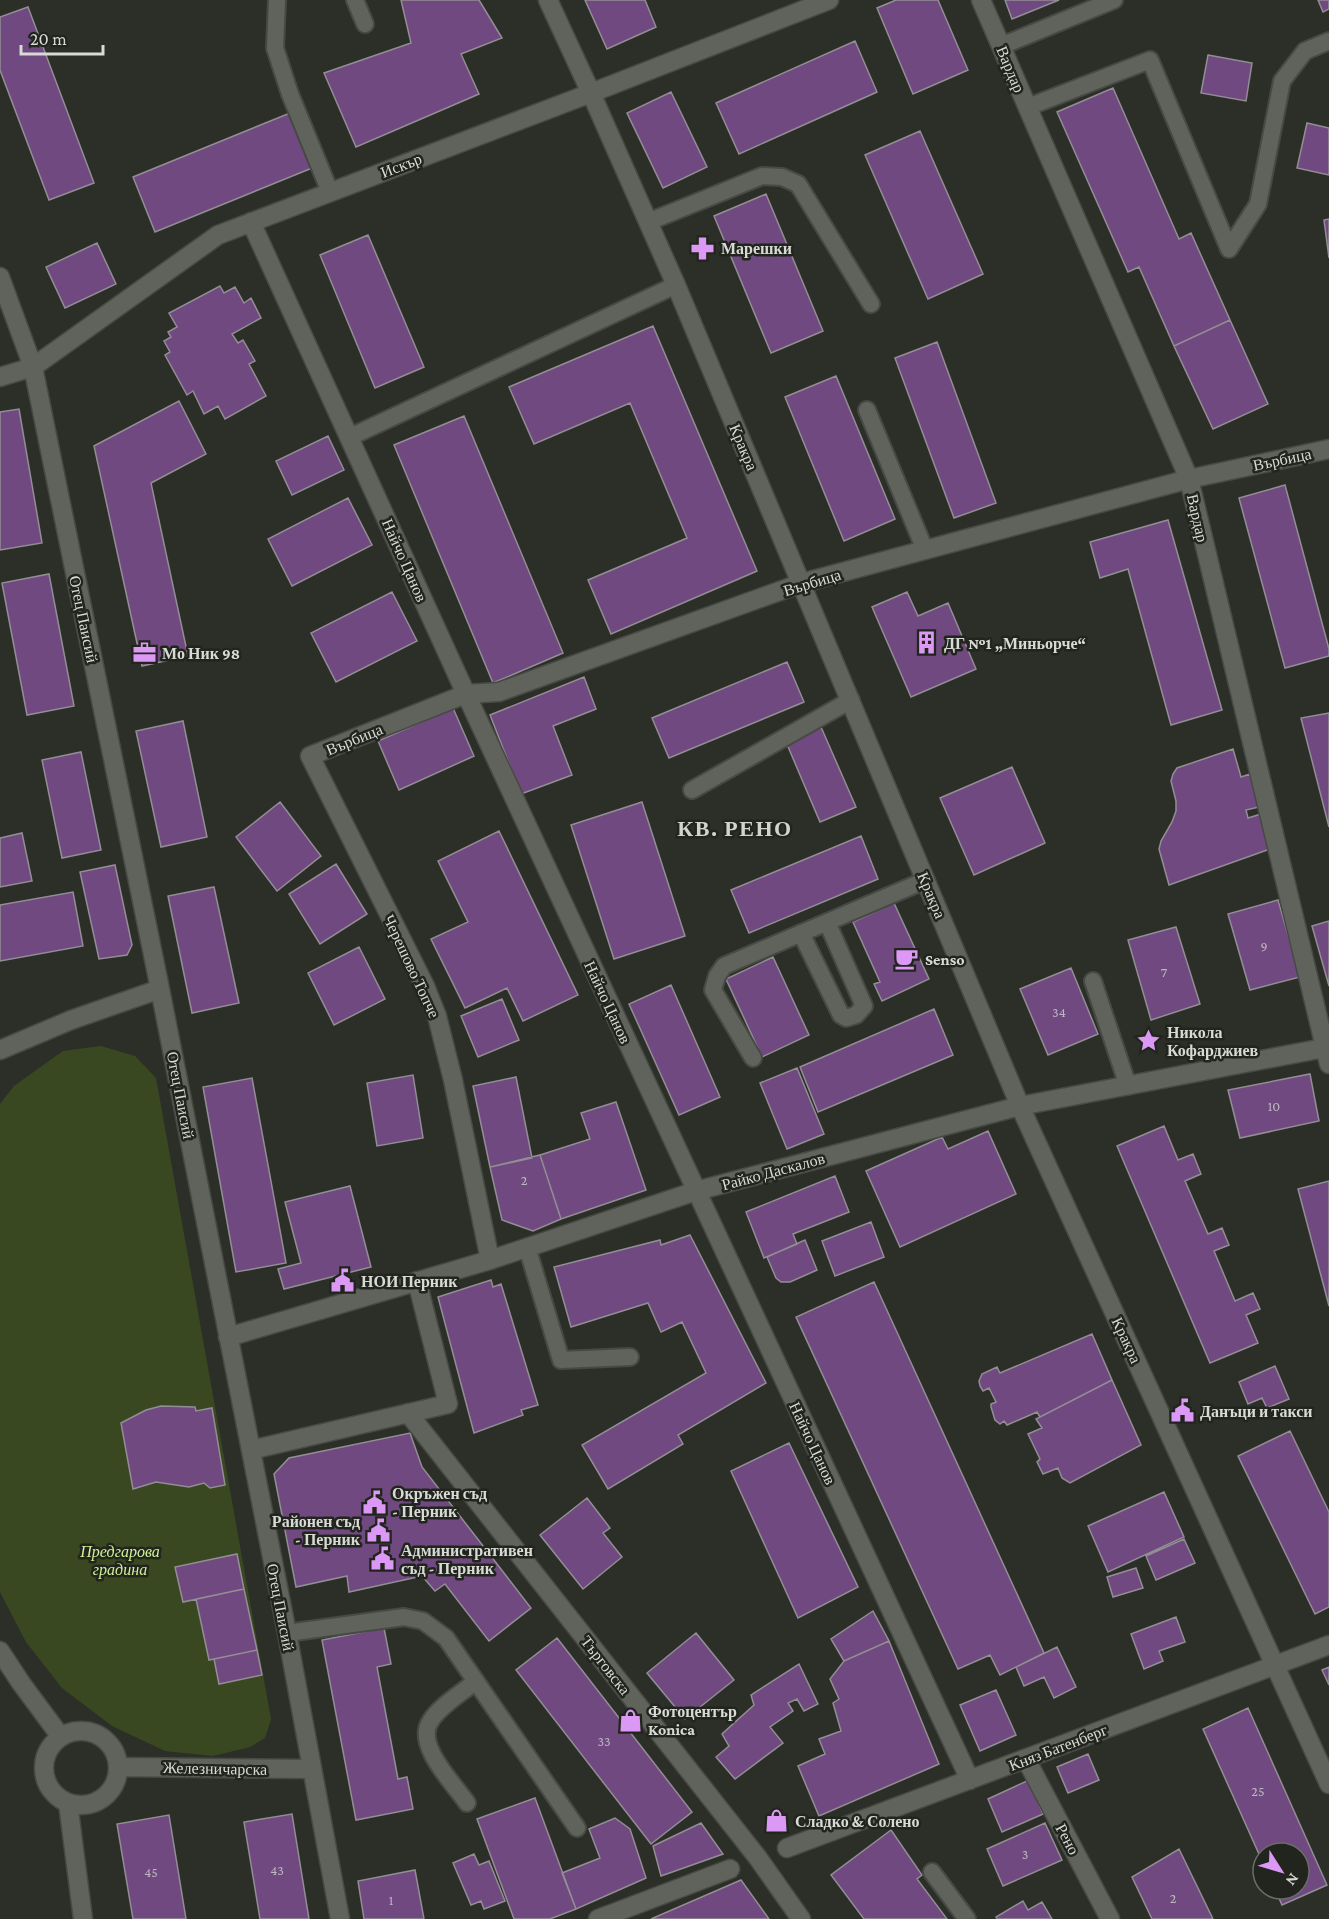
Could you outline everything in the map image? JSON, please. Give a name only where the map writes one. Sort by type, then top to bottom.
[{"type":"street","name":"Кракра","points":[[548,0],[676,285],[1020,1106],[1329,1784]]},
{"type":"street","name":"Искър","points":[[0,377],[33,367],[218,235],[829,0]]},
{"type":"street","name":"Вардар","points":[[981,0],[1189,479],[1327,1053]]},
{"type":"street","name":"Найчо Цанов","points":[[251,222],[466,694],[970,1780]]},
{"type":"street","name":"Отец Паисий","points":[[0,277],[33,367],[160,989],[340,1919]]},
{"type":"street","name":"Върбица","points":[[310,756],[466,694],[499,692],[802,583],[1189,479],[1329,449]]},
{"type":"street","name":"Черешово Топче","points":[[310,756],[437,1016],[453,1080],[490,1260]]},
{"type":"street","points":[[0,1050],[71,1020],[160,989]]},
{"type":"street","name":"Райко Даскалов","points":[[228,1337],[490,1260],[696,1191],[1020,1106],[1327,1053]]},
{"type":"street","points":[[251,1450],[448,1404],[417,1281]]},
{"type":"street","name":"Търговска","points":[[408,1413],[751,1849],[801,1919]]},
{"type":"street","name":"Княз Батенберг","points":[[787,1848],[1329,1645]]},
{"type":"street","points":[[0,1650],[61,1737]]},
{"type":"street","points":[[82,1731],[93,1733],[111,1746],[118,1767],[111,1790],[103,1798],[92,1804],[80,1805],[58,1798],[50,1789],[45,1778],[44,1767],[46,1755],[52,1745],[61,1737],[82,1731]]},
{"type":"street","name":"Рено","points":[[1026,1759],[1110,1919]]},
{"type":"street","name":"Железничарска","points":[[118,1767],[312,1769]]},
{"type":"street","points":[[68,1803],[83,1919]]},
{"type":"street","points":[[598,1919],[626,1914],[729,1869]]},
{"type":"lane","points":[[277,0],[275,48],[290,94],[330,192]]},
{"type":"lane","points":[[355,0],[365,24]]},
{"type":"lane","points":[[1001,46],[1114,0]]},
{"type":"lane","points":[[1028,107],[1150,60],[1229,249],[1258,204],[1282,81],[1305,51],[1329,41]]},
{"type":"lane","points":[[648,222],[762,176],[782,177],[798,184],[871,304]]},
{"type":"lane","points":[[350,437],[676,285]]},
{"type":"lane","points":[[867,410],[925,550]]},
{"type":"lane","points":[[692,790],[851,700]]},
{"type":"lane","points":[[753,1058],[714,990],[717,976],[724,966],[926,880]]},
{"type":"lane","points":[[801,933],[841,1015],[846,1018],[856,1016],[864,1006],[827,922]]},
{"type":"lane","points":[[1093,981],[1128,1086]]},
{"type":"lane","points":[[526,1247],[561,1360],[630,1357]]},
{"type":"lane","points":[[286,1633],[404,1617],[423,1621],[446,1638],[577,1828]]},
{"type":"lane","points":[[467,1803],[429,1750],[426,1736],[428,1723],[435,1714],[476,1681]]},
{"type":"lane","points":[[932,1872],[967,1919]]},
{"type":"green space","name":"Предгарова градина","points":[[101,1046],[135,1056],[156,1078],[271,1719],[265,1738],[250,1747],[213,1756],[165,1751],[112,1726],[62,1688],[26,1642],[0,1592],[0,1104],[14,1086],[63,1051]]},
{"type":"building","points":[[401,0],[479,0],[502,38],[461,54],[479,94],[356,147],[324,73],[411,43]]},
{"type":"building","points":[[585,0],[645,0],[656,27],[607,49]]},
{"type":"building","points":[[896,0],[938,0],[968,70],[913,94],[877,8]]},
{"type":"building","points":[[1005,0],[1059,0],[1012,19]]},
{"type":"building","points":[[1318,0],[1329,0],[1329,9],[1323,12]]},
{"type":"building","points":[[28,7],[94,183],[49,200],[0,70],[0,17]]},
{"type":"building","points":[[855,41],[877,92],[739,154],[716,103]]},
{"type":"building","points":[[1208,55],[1252,63],[1246,101],[1201,93]]},
{"type":"building","points":[[1113,88],[1179,239],[1191,233],[1230,320],[1174,346],[1139,267],[1128,272],[1057,112]]},
{"type":"building","points":[[671,92],[707,167],[663,188],[627,113]]},
{"type":"building","points":[[290,113],[312,168],[155,232],[133,177]]},
{"type":"building","points":[[1307,123],[1329,128],[1329,175],[1297,168]]},
{"type":"building","points":[[920,131],[983,274],[928,299],[865,155]]},
{"type":"building","points":[[766,194],[823,331],[771,353],[714,216]]},
{"type":"building","points":[[1329,219],[1329,258],[1324,220]]},
{"type":"building","points":[[368,235],[424,367],[375,388],[320,255]]},
{"type":"building","points":[[97,243],[116,284],[65,308],[46,267]]},
{"type":"building","points":[[220,286],[224,293],[235,287],[244,303],[251,298],[261,318],[232,334],[238,343],[243,340],[255,361],[249,364],[266,396],[225,419],[218,406],[204,414],[193,391],[187,395],[165,355],[170,352],[164,341],[171,337],[168,332],[177,327],[169,313]]},
{"type":"building","points":[[1230,320],[1268,404],[1213,429],[1174,346]]},
{"type":"building","points":[[653,326],[757,571],[611,634],[588,580],[687,538],[630,403],[534,444],[509,387]]},
{"type":"building","points":[[937,342],[996,503],[954,518],[895,358]]},
{"type":"building","points":[[836,376],[895,519],[844,541],[785,397]]},
{"type":"building","points":[[179,401],[206,454],[151,483],[188,656],[142,666],[94,446]]},
{"type":"building","points":[[19,409],[42,543],[0,550],[0,412]]},
{"type":"building","points":[[464,416],[563,653],[493,683],[394,445]]},
{"type":"building","points":[[328,436],[344,470],[292,495],[276,461]]},
{"type":"building","points":[[1285,485],[1329,656],[1285,668],[1239,498]]},
{"type":"building","points":[[348,498],[372,545],[292,586],[268,539]]},
{"type":"building","points":[[1168,520],[1222,710],[1171,725],[1128,569],[1100,578],[1090,542]]},
{"type":"building","points":[[49,574],[74,706],[27,715],[2,583]]},
{"type":"building","points":[[392,592],[417,641],[336,682],[311,633]]},
{"type":"building","name":"ДГ №1 „Миньорче“","points":[[907,592],[918,616],[948,603],[976,669],[911,697],[872,607]]},
{"type":"building","points":[[787,662],[804,702],[669,758],[652,718]]},
{"type":"building","points":[[584,677],[596,709],[553,726],[572,775],[521,794],[490,715]]},
{"type":"building","points":[[453,708],[474,756],[399,790],[378,741]]},
{"type":"building","points":[[1329,713],[1329,827],[1301,718]]},
{"type":"building","points":[[183,721],[207,837],[161,847],[136,731]]},
{"type":"building","points":[[821,727],[856,807],[820,822],[786,742]]},
{"type":"building","points":[[1233,749],[1241,777],[1250,774],[1259,807],[1246,810],[1248,818],[1261,814],[1270,849],[1169,885],[1159,849],[1176,811],[1171,781],[1173,774],[1177,768]]},
{"type":"building","points":[[81,752],[101,850],[62,858],[42,760]]},
{"type":"building","points":[[1012,767],[1045,843],[974,875],[940,798]]},
{"type":"building","points":[[280,802],[321,856],[277,891],[236,837]]},
{"type":"building","points":[[642,802],[685,936],[614,959],[571,825]]},
{"type":"building","points":[[499,831],[578,995],[523,1021],[507,988],[465,1008],[431,939],[468,922],[438,861]]},
{"type":"building","points":[[22,833],[32,881],[0,887],[0,838]]},
{"type":"building","points":[[861,836],[878,879],[749,933],[731,890]]},
{"type":"building","points":[[336,864],[367,914],[320,944],[289,894]]},
{"type":"building","points":[[115,865],[132,945],[127,955],[99,959],[80,872]]},
{"type":"building","points":[[214,887],[239,1003],[192,1013],[168,896]]},
{"type":"building","points":[[73,892],[83,946],[0,961],[0,905]]},
{"type":"building","points":[[1278,900],[1300,977],[1250,990],[1228,914]]},
{"type":"building","points":[[894,903],[929,979],[882,1001],[874,984],[880,982],[853,922]]},
{"type":"building","points":[[1329,921],[1329,986],[1312,926]]},
{"type":"building","points":[[1176,927],[1200,1004],[1151,1020],[1128,940]]},
{"type":"building","points":[[359,947],[385,999],[334,1025],[308,973]]},
{"type":"building","points":[[773,957],[809,1035],[762,1057],[726,979]]},
{"type":"building","points":[[1071,968],[1098,1034],[1048,1055],[1020,989]]},
{"type":"building","points":[[671,985],[720,1097],[679,1115],[629,1004]]},
{"type":"building","points":[[502,999],[519,1040],[478,1057],[461,1016]]},
{"type":"building","points":[[934,1009],[953,1055],[818,1112],[800,1067]]},
{"type":"building","points":[[797,1068],[824,1134],[787,1149],[760,1083]]},
{"type":"building","points":[[1310,1074],[1319,1121],[1240,1138],[1228,1090]]},
{"type":"building","points":[[413,1075],[423,1138],[377,1146],[367,1083]]},
{"type":"building","points":[[516,1077],[532,1158],[490,1167],[473,1086]]},
{"type":"building","points":[[252,1078],[286,1263],[236,1272],[203,1087]]},
{"type":"building","points":[[616,1102],[646,1190],[561,1219],[540,1155],[590,1139],[581,1113]]},
{"type":"building","points":[[1164,1126],[1178,1160],[1193,1154],[1201,1174],[1185,1181],[1208,1234],[1222,1228],[1229,1245],[1214,1251],[1235,1301],[1253,1293],[1260,1309],[1246,1315],[1258,1343],[1210,1363],[1117,1146]]},
{"type":"building","points":[[988,1131],[1016,1194],[900,1247],[866,1171],[942,1137],[948,1149]]},
{"type":"building","points":[[540,1155],[561,1219],[533,1231],[502,1220],[490,1167]]},
{"type":"building","points":[[835,1176],[849,1212],[793,1234],[797,1244],[764,1258],[746,1212]]},
{"type":"building","points":[[1329,1181],[1329,1306],[1298,1189]]},
{"type":"building","points":[[350,1186],[371,1267],[284,1289],[278,1269],[301,1263],[285,1202]]},
{"type":"building","points":[[871,1222],[884,1257],[835,1276],[822,1241]]},
{"type":"building","points":[[690,1235],[766,1383],[678,1435],[683,1444],[608,1489],[582,1445],[706,1373],[682,1322],[661,1332],[648,1303],[571,1327],[554,1267],[660,1240],[661,1245]]},
{"type":"building","points":[[805,1240],[817,1270],[790,1282],[781,1282],[776,1278],[767,1257]]},
{"type":"building","points":[[491,1280],[493,1287],[501,1284],[538,1405],[521,1410],[523,1415],[474,1433],[438,1297]]},
{"type":"building","points":[[874,1282],[1044,1653],[1000,1675],[990,1655],[958,1669],[796,1317]]},
{"type":"building","points":[[1092,1334],[1112,1380],[1040,1417],[1037,1412],[1007,1425],[1004,1421],[1000,1424],[995,1420],[991,1404],[996,1402],[989,1388],[983,1391],[980,1386],[979,1381],[982,1374],[997,1367],[1000,1373]]},
{"type":"building","points":[[1275,1366],[1289,1399],[1267,1408],[1262,1398],[1248,1404],[1239,1382]]},
{"type":"building","points":[[1112,1380],[1141,1445],[1070,1483],[1062,1478],[1058,1468],[1043,1474],[1037,1462],[1040,1459],[1028,1434],[1042,1428],[1036,1419]]},
{"type":"building","points":[[161,1406],[195,1407],[196,1411],[212,1408],[225,1485],[210,1488],[204,1483],[189,1487],[156,1482],[133,1489],[121,1423],[146,1410]]},
{"type":"building","points":[[1290,1431],[1329,1512],[1329,1607],[1315,1614],[1238,1456]]},
{"type":"building","points":[[410,1433],[422,1467],[531,1608],[489,1641],[445,1584],[435,1591],[422,1576],[349,1592],[347,1576],[296,1587],[274,1474],[289,1458]]},
{"type":"building","points":[[789,1443],[858,1587],[798,1618],[731,1471]]},
{"type":"building","points":[[1164,1492],[1184,1537],[1108,1572],[1088,1526]]},
{"type":"building","points":[[587,1498],[610,1528],[603,1533],[622,1557],[583,1589],[540,1535]]},
{"type":"building","points":[[1184,1539],[1195,1563],[1156,1580],[1146,1556]]},
{"type":"building","points":[[237,1554],[244,1589],[183,1602],[175,1567]]},
{"type":"building","points":[[1136,1568],[1143,1588],[1113,1597],[1107,1577]]},
{"type":"building","points":[[244,1589],[257,1650],[209,1660],[196,1599]]},
{"type":"building","points":[[873,1611],[889,1641],[844,1661],[831,1639]]},
{"type":"building","points":[[1176,1617],[1185,1642],[1159,1651],[1163,1661],[1144,1669],[1131,1634]]},
{"type":"building","points":[[384,1628],[391,1664],[377,1667],[398,1779],[407,1777],[413,1809],[356,1820],[322,1640]]},
{"type":"building","points":[[696,1633],[734,1680],[685,1719],[647,1673]]},
{"type":"building","points":[[557,1638],[692,1812],[651,1844],[516,1670]]},
{"type":"building","points":[[889,1641],[939,1764],[819,1816],[798,1766],[825,1754],[819,1739],[841,1731],[833,1703],[839,1699],[830,1679],[844,1661]]},
{"type":"building","points":[[1057,1647],[1076,1687],[1054,1698],[1044,1677],[1024,1686],[1016,1667]]},
{"type":"building","points":[[257,1650],[262,1675],[219,1684],[214,1659]]},
{"type":"building","points":[[799,1664],[818,1704],[804,1711],[797,1699],[788,1703],[793,1711],[770,1727],[783,1743],[735,1779],[716,1757],[729,1746],[722,1734],[754,1705],[751,1695]]},
{"type":"building","points":[[1329,1667],[1329,1685],[1322,1670]]},
{"type":"building","points":[[996,1690],[1016,1735],[980,1751],[960,1705]]},
{"type":"building","points":[[1248,1708],[1307,1841],[1253,1841],[1203,1729]]},
{"type":"building","points":[[1088,1754],[1099,1780],[1068,1793],[1057,1767]]},
{"type":"building","points":[[1029,1780],[1043,1814],[1002,1832],[988,1799]]},
{"type":"building","points":[[535,1798],[576,1909],[550,1919],[514,1919],[477,1819]]},
{"type":"building","points":[[292,1814],[309,1919],[260,1919],[244,1822]]},
{"type":"building","points":[[169,1815],[186,1919],[133,1919],[117,1824]]},
{"type":"building","points":[[615,1818],[630,1829],[646,1878],[576,1909],[562,1873],[600,1858],[589,1829]]},
{"type":"building","points":[[701,1823],[723,1854],[661,1876],[653,1846]]},
{"type":"building","points":[[1045,1823],[1062,1860],[1003,1886],[987,1849]]},
{"type":"building","points":[[891,1830],[922,1875],[917,1879],[947,1919],[864,1919],[831,1875]]},
{"type":"building","points":[[1179,1849],[1213,1919],[1152,1919],[1132,1877]]},
{"type":"building","points":[[1311,1849],[1327,1885],[1311,1892]]},
{"type":"building","points":[[474,1854],[479,1865],[489,1861],[505,1901],[484,1909],[481,1901],[471,1905],[453,1863]]},
{"type":"building","points":[[415,1870],[424,1919],[364,1919],[358,1881]]},
{"type":"building","points":[[741,1880],[769,1919],[651,1919]]},
{"type":"building","points":[[1023,1901],[1028,1910],[1042,1902],[1052,1919],[997,1919],[996,1917]]},
{"type":"place","name":"Марешки","points":[[703,248]]},
{"type":"place","name":"ДГ №1 „Миньорче“","points":[[926,643]]},
{"type":"place","name":"Мо Ник 98","points":[[144,653]]},
{"type":"place","name":"Senso","points":[[907,959]]},
{"type":"place","name":"Никола Кофарджиев","points":[[1149,1041]]},
{"type":"place","name":"НОИ Перник","points":[[343,1281]]},
{"type":"place","name":"Данъци и такси","points":[[1182,1411]]},
{"type":"place","name":"Окръжен съд - Перник","points":[[374,1502]]},
{"type":"place","name":"Районен съд - Перник","points":[[378,1530]]},
{"type":"place","name":"Административен съд - Перник","points":[[383,1559]]},
{"type":"place","name":"Фотоцентър Konica","points":[[630,1720]]},
{"type":"place","name":"Сладко & Солено","points":[[777,1821]]},
{"type":"district","name":"КВ. РЕНО","points":[[735,828]]}]
